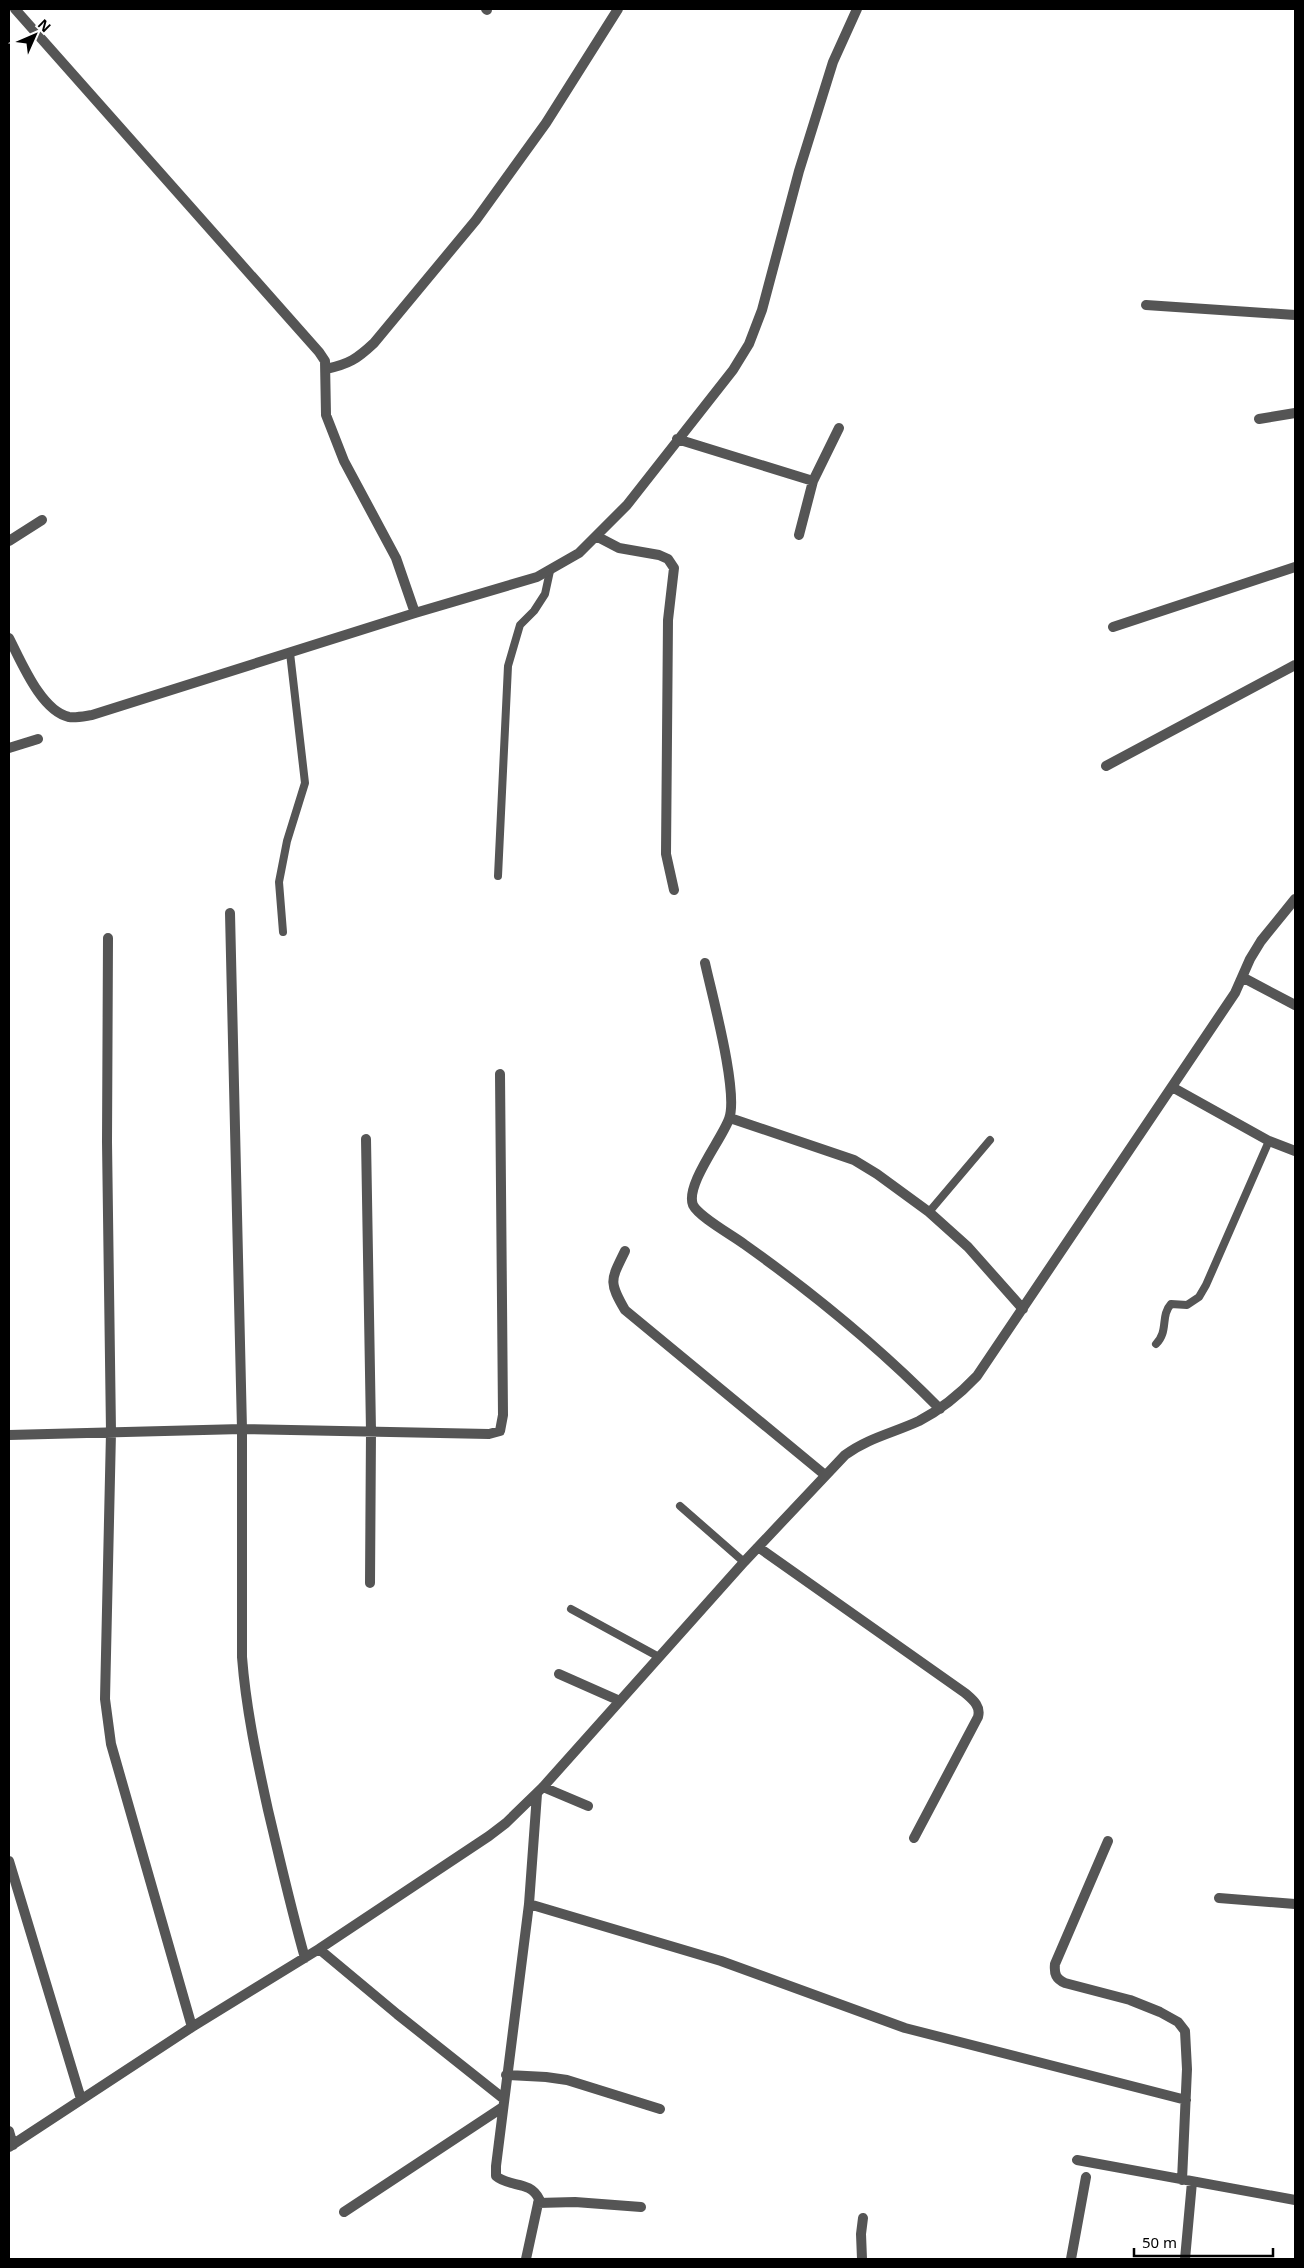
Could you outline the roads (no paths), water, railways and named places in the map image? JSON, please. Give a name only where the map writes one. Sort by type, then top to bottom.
[{"type":"street","points":[[15,9],[320,352],[325,361],[326,369],[326,416],[344,461],[396,558],[415,613]]},
{"type":"street","points":[[326,369],[345,365],[359,358],[476,220],[546,123],[618,9]]},
{"type":"street","points":[[9,638],[36,689],[56,712],[70,718],[92,715],[415,613],[537,578],[579,553],[627,505],[740,360],[756,326],[798,171],[830,71],[857,9]]},
{"type":"street","points":[[1146,305],[1295,315]]},
{"type":"street","points":[[1259,419],[1295,413]]},
{"type":"street","points":[[798,535],[813,481],[839,428]]},
{"type":"street","points":[[677,439],[813,481]]},
{"type":"street","points":[[9,541],[42,520]]},
{"type":"street","points":[[596,536],[619,548],[659,555],[668,559],[674,568],[668,620],[666,854],[674,890]]},
{"type":"street","points":[[1113,627],[1295,567]]},
{"type":"street","points":[[1106,766],[1295,664]]},
{"type":"street","points":[[9,748],[38,739]]},
{"type":"street","points":[[9,2131],[11,2146],[192,2027],[319,1949],[489,1836],[540,1790],[744,1562],[845,1455],[862,1443],[913,1423],[940,1408],[961,1393],[977,1376],[1023,1309],[1235,993],[1261,941],[1295,899]]},
{"type":"street","points":[[230,913],[242,1430],[242,1657],[244,1694],[290,1904],[305,1958]]},
{"type":"street","points":[[108,938],[107,1142],[111,1432],[105,1637],[106,1717],[111,1744],[192,2027]]},
{"type":"street","points":[[706,963],[726,1060],[731,1095],[730,1118],[692,1190],[693,1204],[702,1214],[759,1254],[856,1331],[940,1408]]},
{"type":"street","points":[[1242,977],[1295,1005]]},
{"type":"street","points":[[9,1435],[242,1430],[489,1434],[500,1430],[503,1415],[500,1074]]},
{"type":"street","points":[[1172,1087],[1269,1141],[1295,1151]]},
{"type":"street","points":[[730,1118],[854,1160],[877,1174],[929,1212],[968,1247],[1023,1309]]},
{"type":"street","points":[[366,1139],[371,1431],[370,1583]]},
{"type":"street","points":[[624,1251],[613,1277],[614,1291],[625,1310],[825,1475]]},
{"type":"street","points":[[758,1547],[957,1687],[978,1706],[980,1711],[978,1717],[914,1838]]},
{"type":"street","points":[[559,1674],[620,1701]]},
{"type":"street","points":[[540,1790],[588,1806]]},
{"type":"street","points":[[526,2259],[539,2199],[535,2191],[528,2186],[502,2181],[496,2176],[506,2075],[529,1904],[540,1790]]},
{"type":"street","points":[[1108,1841],[1055,1964],[1054,1971],[1058,1980],[1130,2000],[1160,2012],[1178,2022],[1185,2031],[1187,2040],[1185,2259]]},
{"type":"street","points":[[9,1861],[81,2099]]},
{"type":"street","points":[[1219,1898],[1295,1904]]},
{"type":"street","points":[[529,1904],[721,1961],[905,2028],[1186,2100]]},
{"type":"street","points":[[319,1949],[504,2103]]},
{"type":"street","points":[[506,2075],[546,2076],[567,2080],[660,2109]]},
{"type":"street","points":[[344,2212],[504,2103]]},
{"type":"street","points":[[1077,2160],[1295,2200]]},
{"type":"street","points":[[1071,2259],[1086,2177]]},
{"type":"street","points":[[538,2203],[575,2202],[641,2207]]},
{"type":"street","points":[[862,2259],[861,2234],[863,2218]]},
{"type":"lane","points":[[498,876],[508,666],[520,625],[534,611],[545,594],[550,571]]},
{"type":"lane","points":[[283,932],[280,882],[287,841],[305,783],[290,653]]},
{"type":"lane","points":[[929,1212],[990,1140]]},
{"type":"lane","points":[[1156,1344],[1162,1338],[1166,1309],[1171,1304],[1187,1305],[1199,1297],[1206,1285],[1269,1141]]},
{"type":"lane","points":[[680,1506],[744,1562]]},
{"type":"lane","points":[[571,1609],[659,1658]]}]
